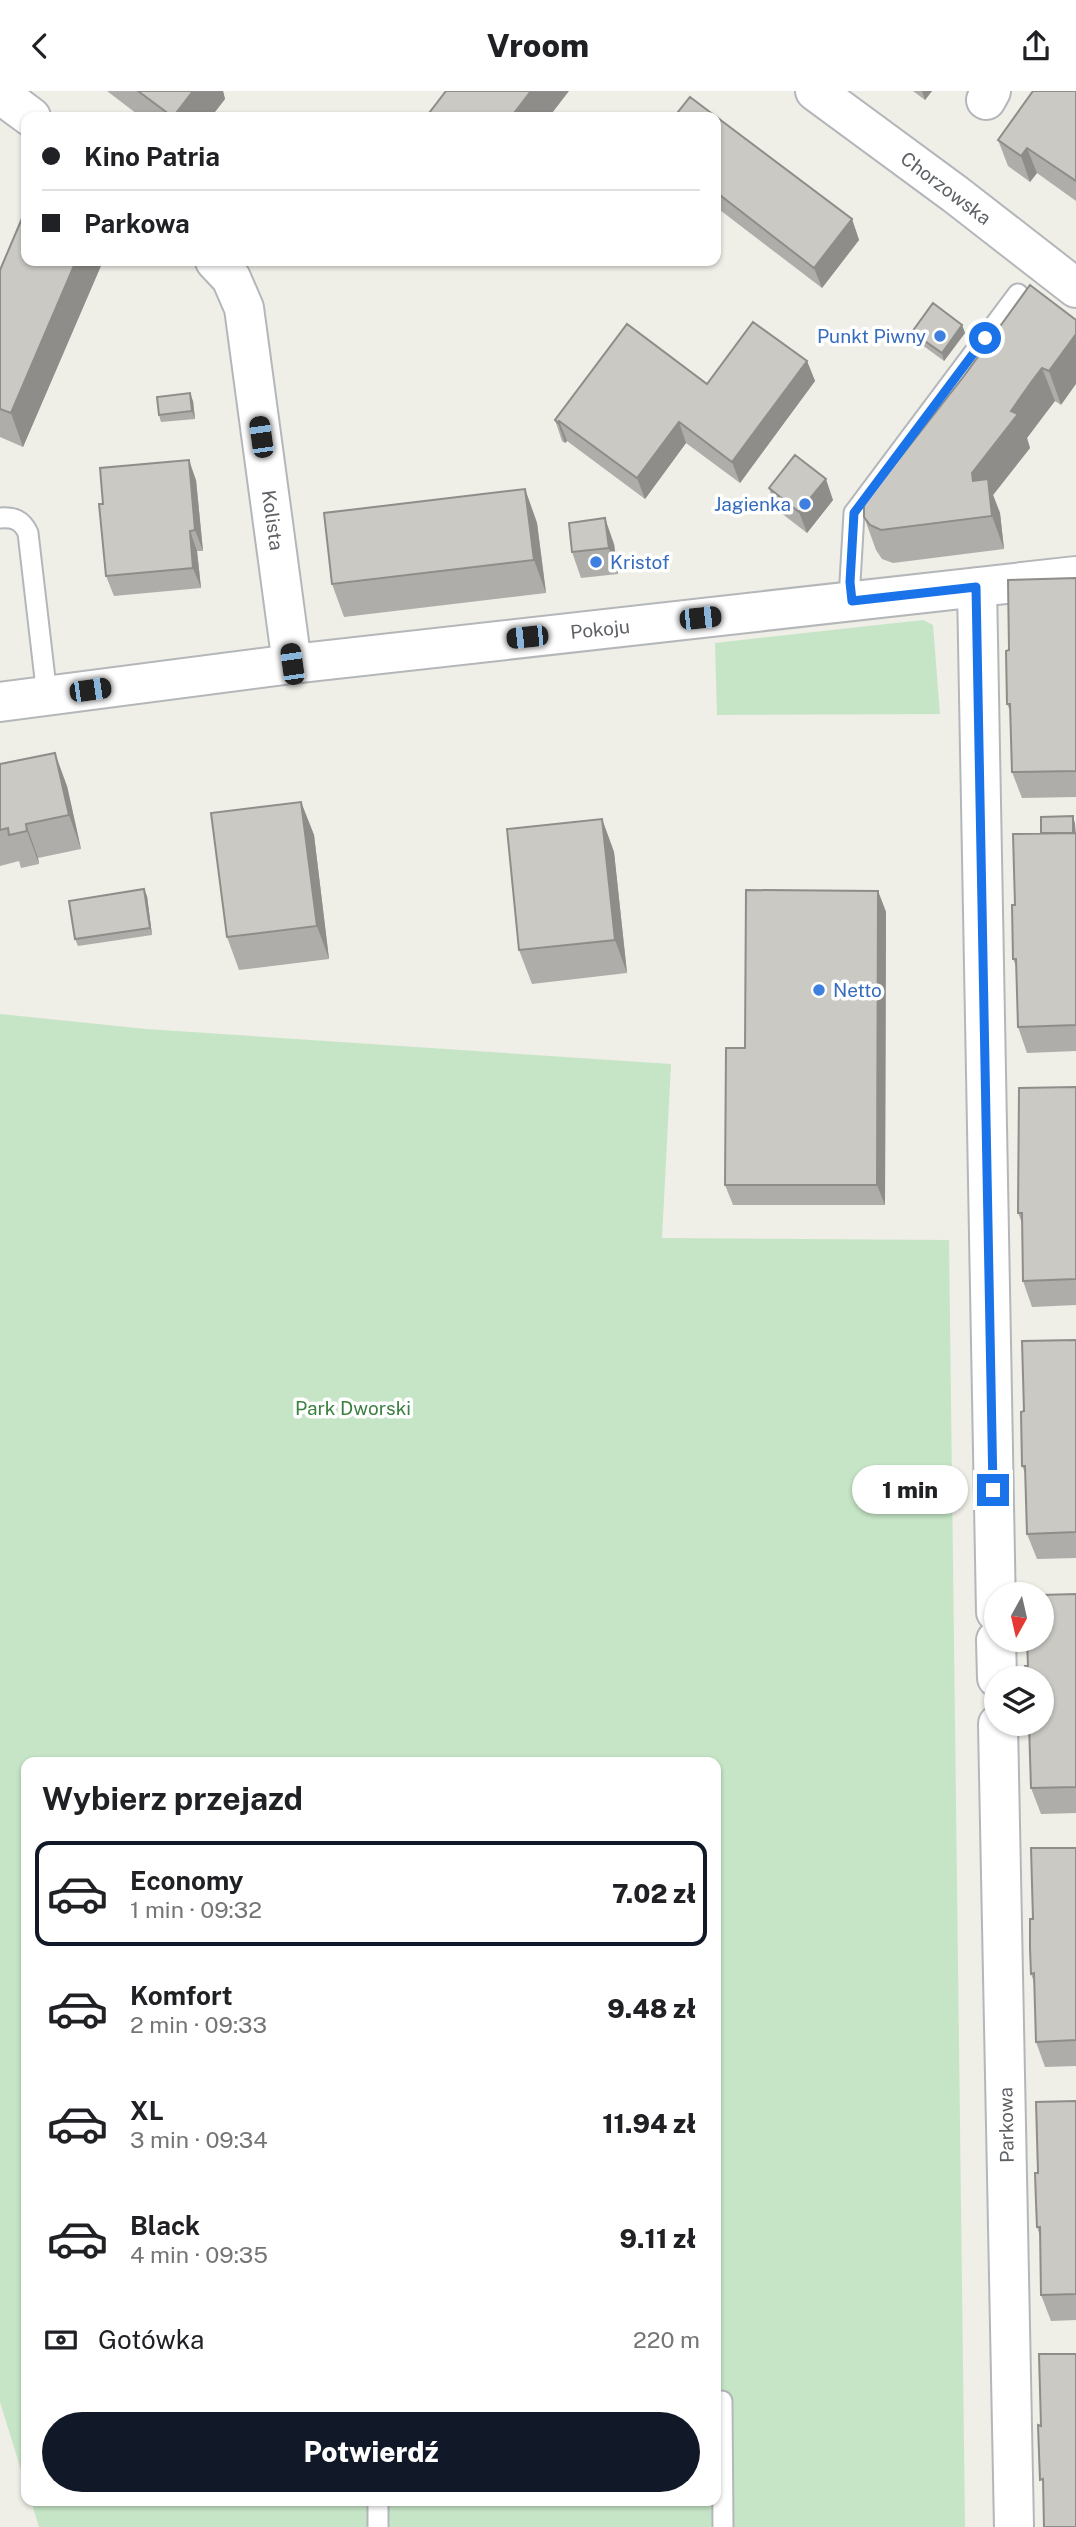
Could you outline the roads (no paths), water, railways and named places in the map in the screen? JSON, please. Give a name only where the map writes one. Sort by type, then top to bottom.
[{"type":"street","name":"Chorzowska","points":[[815,91],[955,194],[1076,288]]},
{"type":"street","points":[[0,94],[24,112]]},
{"type":"street","name":"Kolista","points":[[220,266],[231,278],[244,308],[292,664]]},
{"type":"street","name":"Pokoju","points":[[0,702],[292,664],[1076,576]]},
{"type":"street","points":[[976,587],[995,1582]]},
{"type":"street","name":"Parkowa","points":[[998,1736],[1014,2527]]},
{"type":"lane","points":[[852,601],[850,582],[854,513],[1018,294]]},
{"type":"lane","points":[[0,519],[19,520],[29,533],[47,696]]},
{"type":"lane","points":[[722,2401],[723,2527]]},
{"type":"lane","points":[[378,2506],[378,2527]]},
{"type":"place","name":"Punkt Piwny","points":[[940,336]]},
{"type":"place","name":"Jagienka","points":[[805,504]]},
{"type":"place","name":"Kristof","points":[[596,562]]},
{"type":"place","name":"Netto","points":[[819,990]]},
{"type":"park label","name":"Park Dworski","points":[[353,1408]]}]
